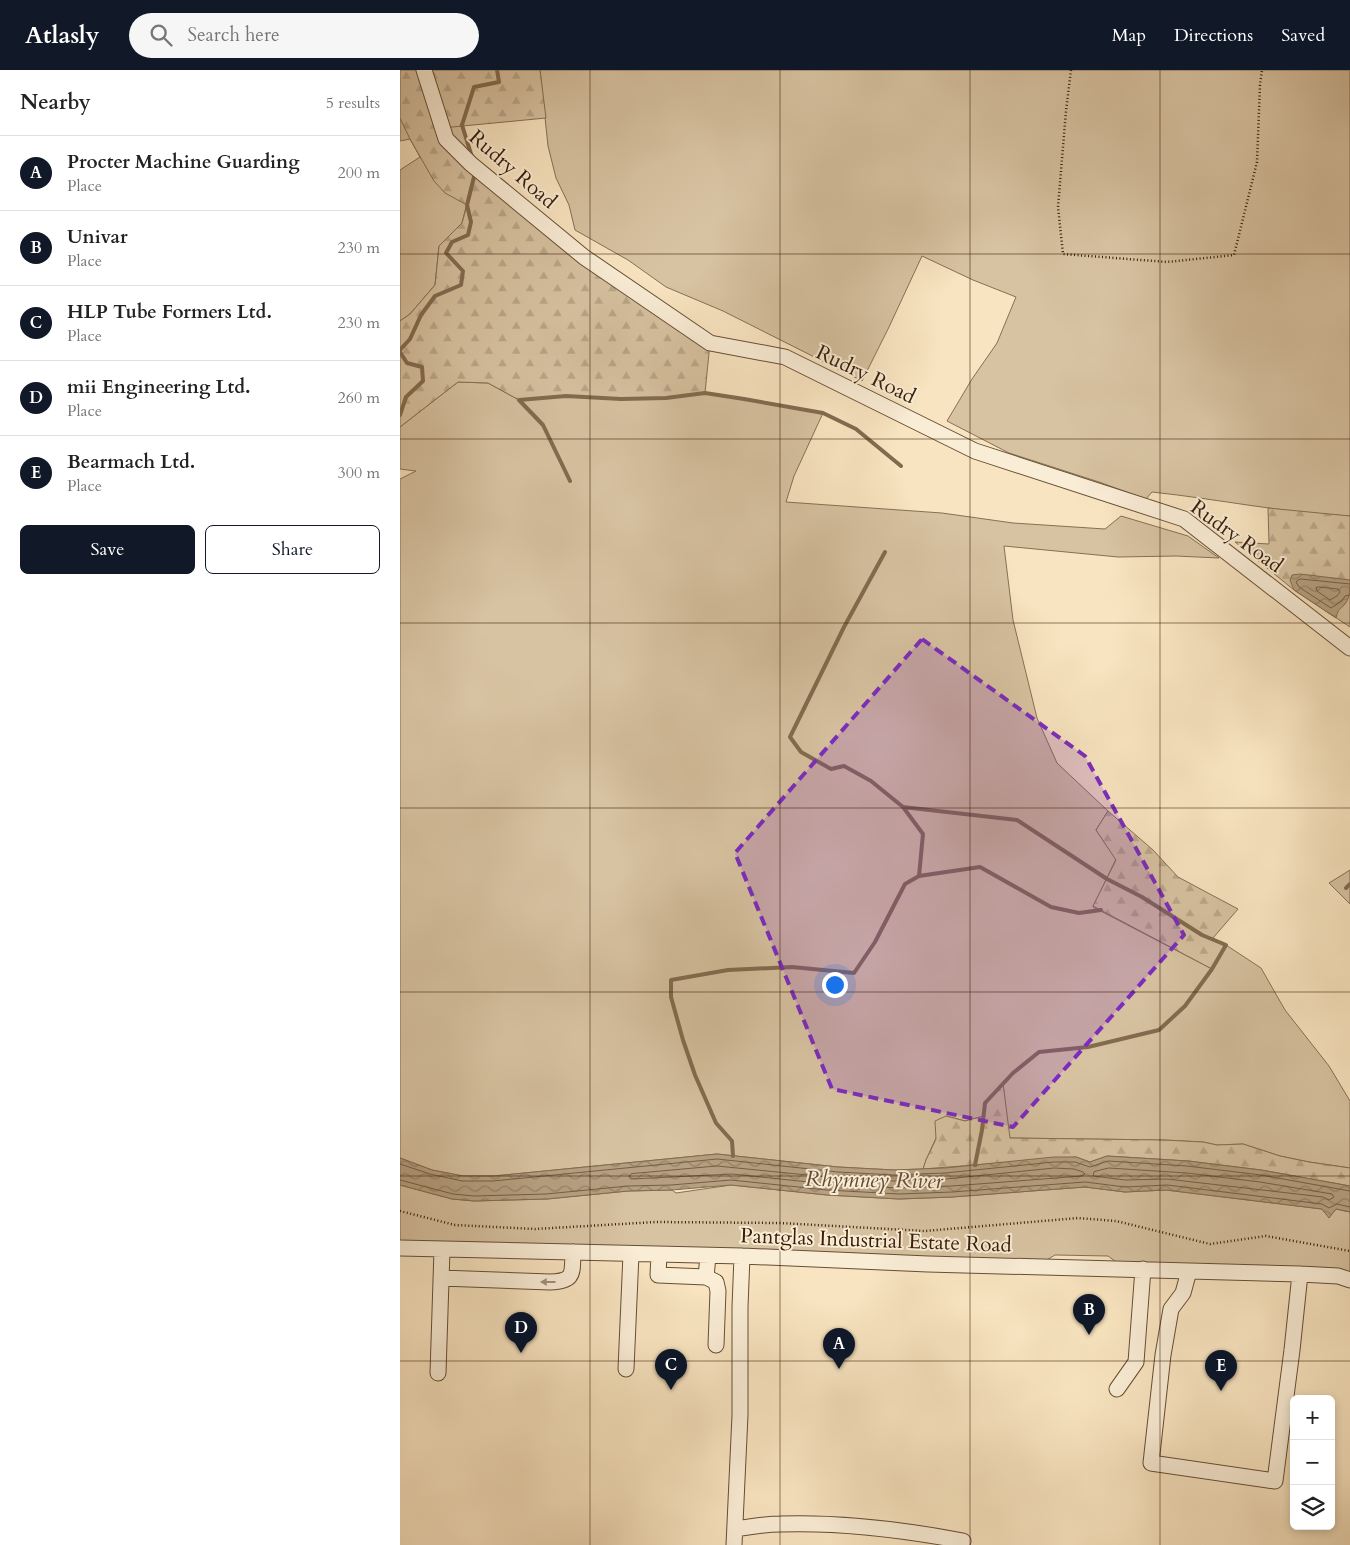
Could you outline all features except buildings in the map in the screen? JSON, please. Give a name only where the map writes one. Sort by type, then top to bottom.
[{"type":"street","name":"Rudry Road","points":[[424,70],[446,139],[471,164],[584,258],[710,343],[784,357],[975,451],[1184,519],[1350,648]]},
{"type":"street","name":"Pantglas Industrial Estate Road","points":[[400,1248],[742,1256],[928,1264],[1189,1270],[1338,1276],[1350,1280]]},
{"type":"street","points":[[438,1373],[442,1250]]},
{"type":"street","points":[[441,1278],[534,1282],[565,1281],[569,1278],[572,1270],[573,1252]]},
{"type":"street","points":[[626,1369],[630,1254]]},
{"type":"street","points":[[659,1255],[658,1275],[706,1277],[718,1285],[716,1345]]},
{"type":"street","points":[[706,1277],[708,1256]]},
{"type":"street","points":[[734,1545],[740,1415],[742,1256]]},
{"type":"street","points":[[1117,1389],[1136,1362],[1143,1269]]},
{"type":"street","points":[[1189,1270],[1183,1293],[1171,1309],[1163,1355],[1151,1463],[1275,1480],[1300,1274]]},
{"type":"street","points":[[735,1529],[778,1524],[816,1524],[932,1535],[963,1541]]},
{"type":"path","points":[[1071,70],[1058,208],[1063,254],[1166,262],[1234,255],[1257,162],[1262,70]]},
{"type":"path","points":[[400,1211],[455,1225],[535,1229],[666,1222],[780,1223],[925,1231],[1078,1218],[1116,1221],[1210,1244],[1266,1236],[1350,1251]]},
{"type":"highlighted area","points":[[922,639],[1085,756],[1184,935],[1013,1127],[832,1089],[735,853]]},
{"type":"green space","points":[[400,70],[462,125],[476,167],[462,223],[439,246],[435,285],[410,314],[400,321],[400,170],[420,157],[410,139],[400,141]]},
{"type":"green space","points":[[400,70],[540,70],[546,118],[442,128],[471,164],[710,343],[705,393],[666,398],[621,399],[566,396],[519,400],[488,383],[458,382],[400,427],[400,321],[410,314],[435,285],[439,246],[462,223],[467,205],[445,193],[434,181],[410,139],[400,118]]},
{"type":"green space","points":[[540,70],[1350,70],[1350,516],[1300,512],[1152,492],[1146,499],[1009,453],[947,421],[972,379],[997,343],[1016,297],[973,280],[922,256],[862,381],[723,311],[666,287],[628,260],[575,230],[569,205],[556,178],[548,146]]},
{"type":"green space","points":[[458,382],[488,383],[519,400],[566,396],[621,399],[666,398],[705,393],[823,413],[794,476],[786,502],[942,513],[1013,523],[1105,529],[1121,516],[1188,536],[1219,558],[1176,556],[1118,557],[1004,546],[1013,620],[1037,718],[1057,763],[1108,811],[1096,830],[1116,859],[1093,907],[1212,969],[1226,945],[1261,968],[1285,1010],[1329,1066],[1350,1101],[1350,1168],[1280,1156],[1243,1144],[1217,1145],[1203,1142],[1164,1140],[1009,1138],[1003,1084],[984,1116],[965,1121],[946,1116],[923,1169],[894,1170],[838,1167],[717,1154],[494,1176],[463,1176],[432,1170],[400,1158],[400,479],[416,471],[400,469],[400,427]]},
{"type":"green space","points":[[1268,508],[1350,516],[1350,627],[1294,590],[1235,542],[1269,544]]},
{"type":"green space","points":[[1108,811],[1153,850],[1178,877],[1238,909],[1213,938],[1226,945],[1212,969],[1093,906],[1116,860],[1096,830]]},
{"type":"green space","points":[[1350,870],[1350,904],[1329,883]]},
{"type":"green space","points":[[1003,1083],[1010,1138],[1164,1140],[1203,1142],[1217,1145],[1243,1144],[1280,1156],[1350,1168],[1350,1186],[1261,1170],[1188,1161],[1107,1156],[1090,1162],[1076,1157],[923,1169],[936,1139],[935,1121],[946,1116],[965,1121],[984,1116],[985,1103]]},
{"type":"green space","points":[[400,1185],[452,1199],[474,1201],[547,1199],[628,1191],[672,1190],[676,1193],[731,1185],[827,1195],[899,1199],[1085,1187],[1125,1192],[1166,1190],[1322,1209],[1329,1217],[1336,1209],[1350,1212],[1350,1275],[1119,1264],[1108,1256],[1055,1255],[1042,1263],[400,1241]]},
{"type":"water","points":[[1300,574],[1350,580],[1348,599],[1336,618],[1294,590],[1290,580],[1292,575]]},
{"type":"water","name":"Rhymney River","points":[[717,1154],[838,1167],[894,1170],[945,1168],[1054,1157],[1076,1157],[1090,1162],[1107,1156],[1188,1161],[1261,1170],[1350,1186],[1350,1212],[1336,1209],[1329,1218],[1322,1209],[1166,1190],[1125,1192],[1085,1187],[899,1199],[827,1195],[731,1185],[672,1190],[628,1191],[547,1199],[474,1201],[452,1199],[400,1185],[400,1158],[432,1170],[463,1176],[494,1176]]},
{"type":"waterway","points":[[472,157],[462,125],[474,87],[499,82],[497,70]]},
{"type":"waterway","points":[[400,350],[410,339],[421,315],[435,296],[461,285],[463,271],[446,253],[452,242],[468,235],[471,222],[467,205],[475,173]]},
{"type":"waterway","points":[[400,352],[407,363],[422,367],[423,381],[406,397],[400,415]]},
{"type":"waterway","points":[[570,481],[543,425],[519,400],[566,396],[621,399],[666,398],[705,393],[744,399],[823,413],[856,429],[901,466]]},
{"type":"waterway","points":[[885,552],[844,627],[790,737],[801,752],[831,769],[844,766],[871,781],[903,807]]},
{"type":"waterway","points":[[733,1156],[732,1141],[716,1123],[695,1075],[671,997],[671,980],[728,970],[792,967],[854,973],[875,942],[905,884],[919,876],[923,834],[903,807],[1017,820],[1107,879],[1142,897],[1202,935],[1226,945],[1212,969],[1185,1006],[1159,1030],[1088,1047],[1039,1052],[1013,1073],[985,1103],[975,1165]]},
{"type":"waterway","points":[[919,876],[980,867],[1051,907],[1079,913],[1101,910]]},
{"type":"waterway","points":[[1346,888],[1350,884]]},
{"type":"place","name":"Univar","points":[[1089,1335]]},
{"type":"place","name":"mii Engineering Ltd.","points":[[521,1353]]},
{"type":"place","name":"Procter Machine Guarding","points":[[839,1369]]},
{"type":"place","name":"HLP Tube Formers Ltd.","points":[[671,1390]]},
{"type":"place","name":"Bearmach Ltd.","points":[[1221,1391]]}]
